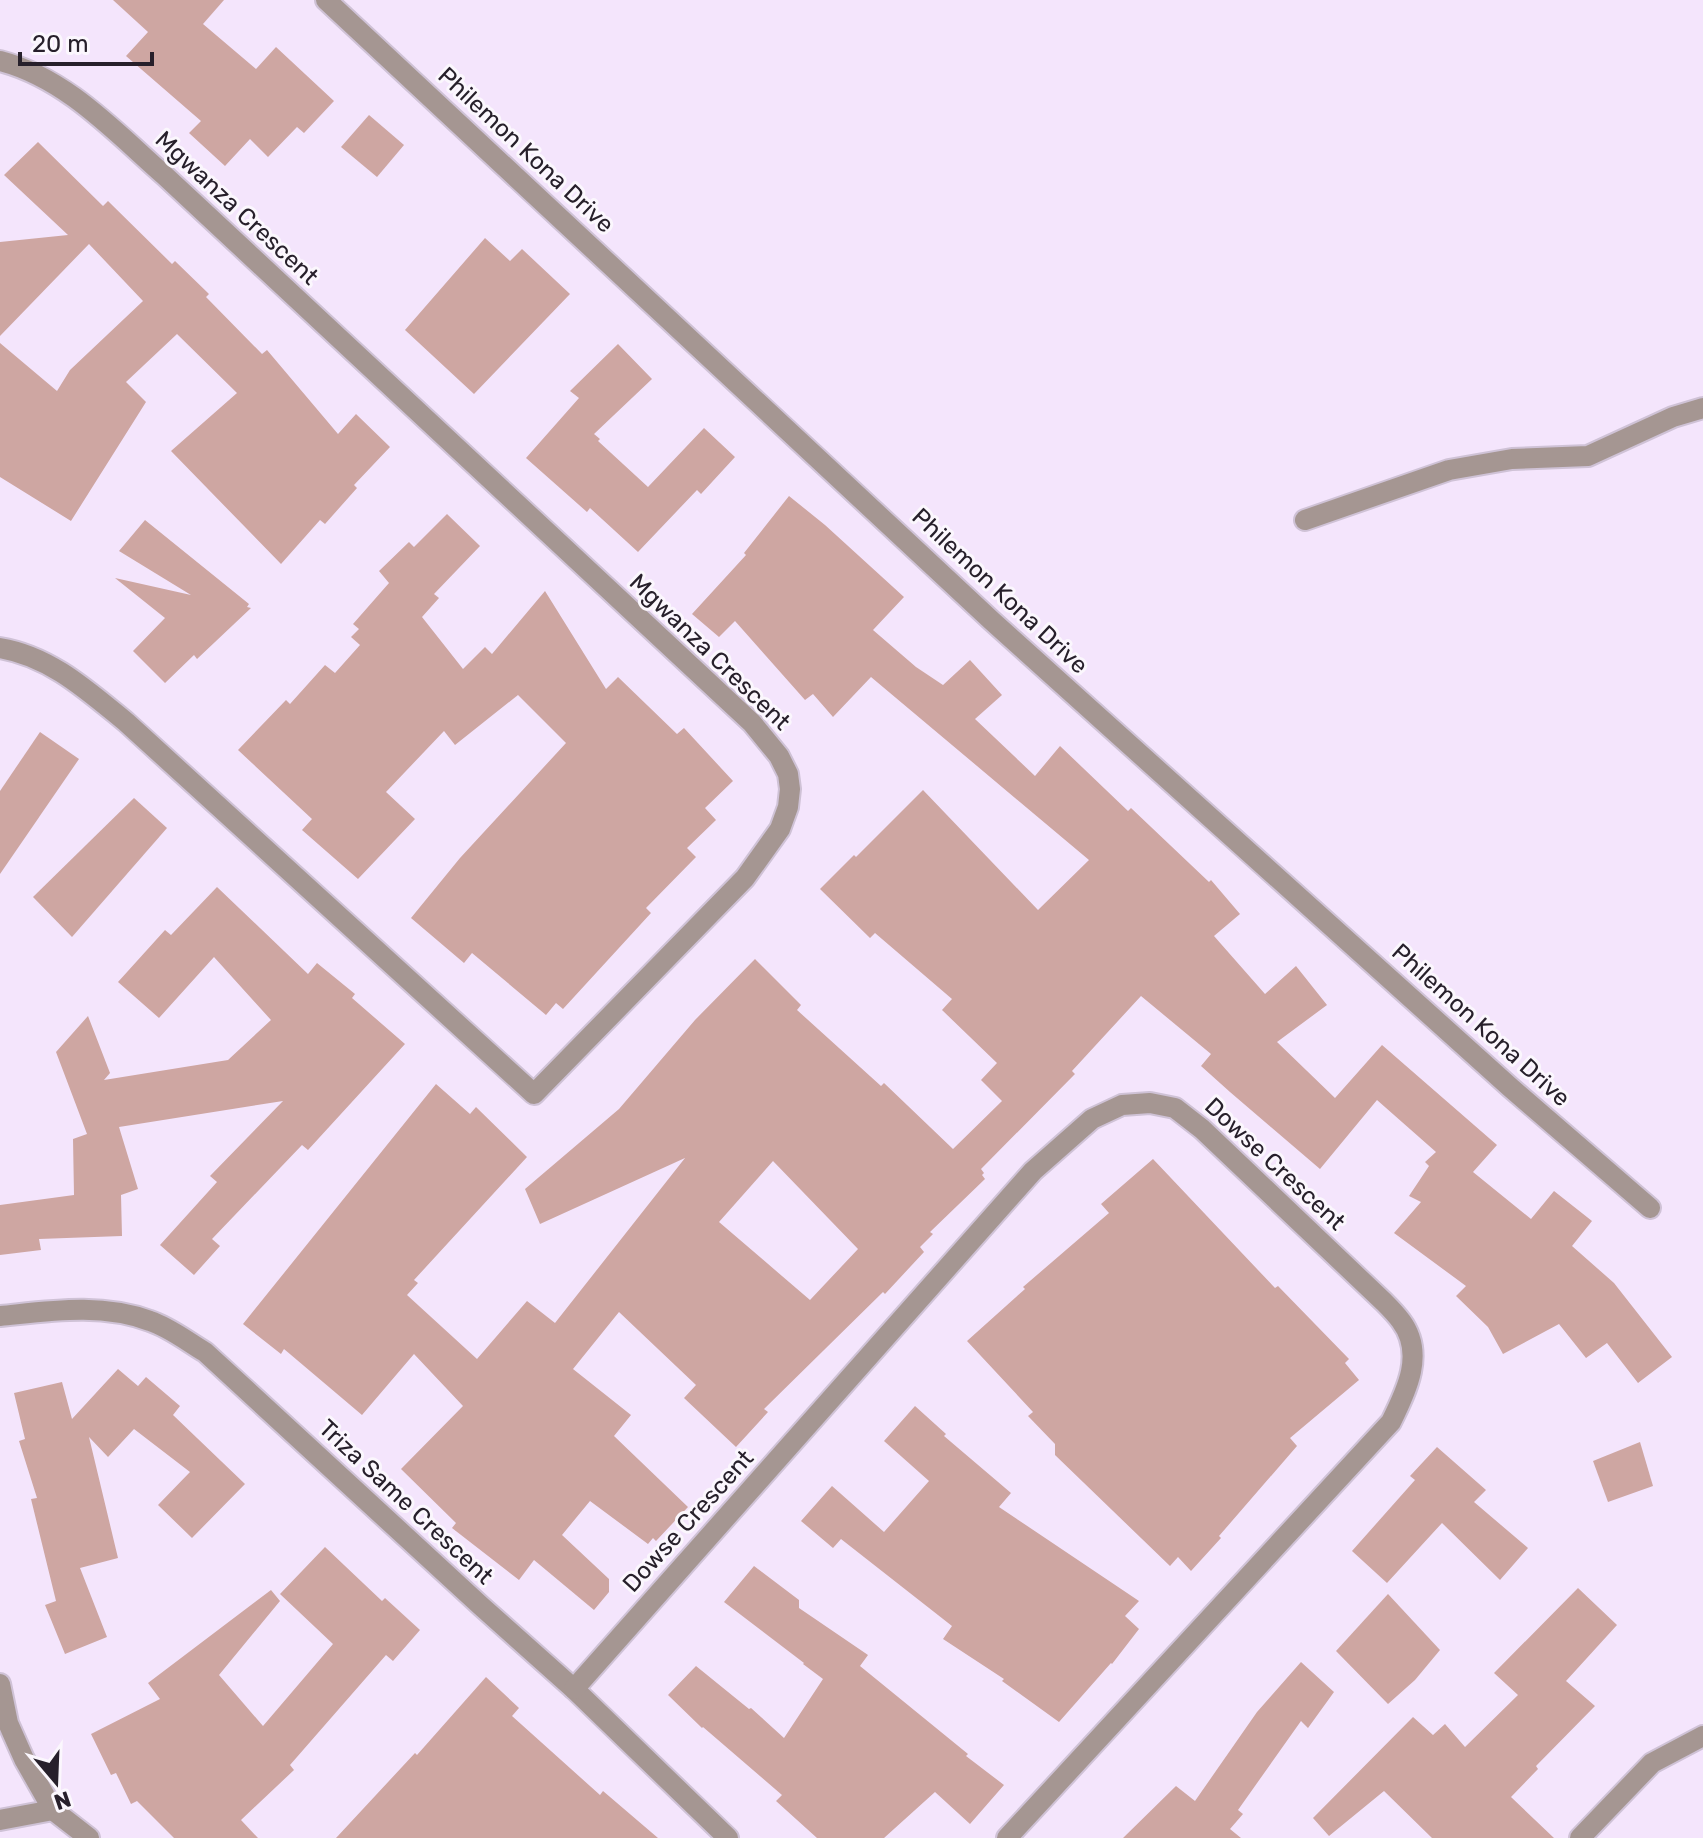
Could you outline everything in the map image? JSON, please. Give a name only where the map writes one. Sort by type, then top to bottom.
[{"type":"street","name":"Philemon Kona Drive","points":[[326,0],[992,621],[1511,1088],[1650,1208]]},
{"type":"street","name":"Mgwanza Crescent","points":[[0,61],[38,74],[90,109],[752,723],[779,756],[788,774],[788,807],[780,829],[745,878],[534,1094],[126,722],[72,678],[36,658],[0,648]]},
{"type":"street","points":[[1305,520],[1449,470],[1512,459],[1588,456],[1673,417],[1703,408]]},
{"type":"street","name":"Dowse Crescent","points":[[574,1689],[1033,1171],[1092,1119],[1122,1105],[1150,1103],[1175,1108],[1225,1151],[1402,1321],[1414,1351],[1412,1371],[1406,1394],[1391,1422],[1007,1838]]},
{"type":"street","name":"Triza Same Crescent","points":[[0,1316],[75,1309],[113,1311],[152,1321],[205,1352],[574,1689],[728,1838]]},
{"type":"street","points":[[0,1684],[8,1723],[53,1810],[89,1838]]},
{"type":"street","points":[[1580,1838],[1652,1763],[1703,1736]]},
{"type":"street","points":[[0,1820],[53,1810]]},
{"type":"building","points":[[113,0],[224,0],[203,24],[256,69],[276,47],[334,101],[304,133],[297,127],[268,157],[250,139],[225,166],[189,133],[201,121],[126,56],[148,32]]},
{"type":"building","points":[[369,115],[404,145],[377,177],[341,147]]},
{"type":"building","points":[[38,142],[103,206],[108,201],[172,264],[175,261],[262,354],[267,350],[338,434],[356,414],[390,447],[354,485],[357,488],[325,524],[320,520],[281,564],[171,451],[237,393],[177,334],[126,382],[146,402],[71,521],[0,477],[0,343],[57,391],[70,370],[143,301],[89,244],[0,336],[0,242],[68,235],[4,175]]},
{"type":"building","points":[[485,238],[510,261],[522,249],[570,294],[474,394],[405,330]]},
{"type":"building","points":[[618,344],[652,379],[594,434],[600,439],[598,441],[648,487],[704,428],[735,457],[701,494],[697,490],[638,552],[590,508],[587,512],[526,458],[579,398],[570,391]]},
{"type":"building","points":[[789,496],[825,525],[904,597],[873,630],[916,667],[943,685],[970,660],[1002,695],[975,719],[1035,776],[1060,746],[1128,811],[1131,808],[1209,882],[1211,880],[1240,914],[1214,936],[1265,994],[1296,966],[1327,1005],[1277,1042],[1335,1098],[1382,1045],[1497,1145],[1473,1172],[1531,1219],[1554,1191],[1592,1221],[1572,1246],[1614,1283],[1672,1357],[1638,1383],[1607,1343],[1586,1358],[1559,1324],[1503,1354],[1488,1327],[1456,1296],[1466,1286],[1394,1233],[1421,1202],[1409,1196],[1429,1166],[1425,1162],[1436,1152],[1377,1100],[1320,1169],[1201,1066],[1211,1054],[1141,996],[1072,1071],[1075,1074],[981,1169],[985,1179],[930,1232],[933,1234],[920,1247],[924,1252],[885,1294],[883,1292],[764,1409],[768,1412],[736,1447],[684,1398],[696,1385],[619,1312],[573,1369],[631,1415],[614,1436],[688,1507],[656,1541],[653,1538],[648,1544],[590,1501],[562,1535],[609,1579],[609,1592],[594,1610],[534,1560],[519,1580],[452,1528],[456,1523],[401,1469],[463,1406],[414,1354],[362,1415],[284,1349],[281,1354],[243,1324],[436,1084],[470,1114],[476,1107],[527,1157],[414,1280],[418,1283],[407,1295],[477,1359],[527,1301],[555,1323],[685,1158],[540,1224],[525,1189],[619,1109],[695,1020],[755,959],[801,1005],[797,1010],[881,1086],[884,1083],[953,1149],[1002,1101],[981,1080],[997,1063],[942,1010],[952,999],[875,933],[870,938],[820,889],[923,790],[1038,910],[1089,860],[871,677],[833,717],[813,694],[805,700],[735,621],[719,637],[692,614],[746,555],[744,553]],"holes":[[[773,1161],[858,1249],[810,1300],[719,1222]]]},
{"type":"building","points":[[447,514],[480,546],[434,594],[439,598],[422,617],[463,669],[485,647],[492,654],[545,591],[606,689],[618,677],[677,734],[684,728],[733,781],[705,808],[716,820],[687,848],[696,857],[646,908],[651,913],[563,1009],[556,1003],[546,1015],[472,953],[464,963],[411,918],[460,858],[566,743],[518,695],[455,745],[444,731],[386,792],[415,819],[358,879],[302,830],[312,819],[238,750],[286,700],[290,704],[325,665],[335,673],[360,645],[351,637],[359,629],[353,624],[389,583],[379,571],[409,542],[414,547]]},
{"type":"building","points":[[145,520],[251,608],[197,659],[194,655],[165,683],[133,651],[165,618],[115,578],[191,595],[119,551]]},
{"type":"building","points":[[40,732],[79,759],[0,874],[0,791]]},
{"type":"building","points":[[134,798],[167,828],[72,937],[33,897]]},
{"type":"building","points":[[217,887],[308,974],[317,963],[355,994],[352,998],[405,1044],[308,1150],[302,1145],[212,1239],[220,1246],[194,1275],[160,1245],[217,1182],[210,1176],[283,1101],[119,1127],[138,1189],[121,1195],[122,1236],[39,1239],[41,1250],[0,1255],[0,1205],[74,1195],[73,1139],[87,1134],[56,1052],[88,1016],[110,1073],[104,1080],[228,1060],[271,1020],[214,957],[159,1018],[118,982],[165,930],[171,935]]},
{"type":"building","points":[[1153,1159],[1275,1288],[1278,1286],[1349,1359],[1345,1363],[1359,1380],[1290,1438],[1297,1446],[1191,1571],[1178,1557],[1170,1566],[1055,1455],[1055,1444],[1028,1416],[1033,1412],[967,1341],[1025,1289],[1023,1287],[1109,1213],[1101,1204]]},
{"type":"building","points":[[118,1369],[138,1386],[146,1377],[180,1406],[173,1415],[245,1484],[192,1538],[158,1505],[190,1472],[134,1429],[108,1457],[89,1437],[118,1558],[80,1568],[107,1637],[65,1654],[45,1605],[56,1601],[31,1499],[37,1498],[19,1441],[25,1439],[14,1393],[62,1382],[72,1419]]},
{"type":"building","points":[[915,1406],[946,1434],[944,1436],[1011,1493],[999,1507],[1139,1601],[1125,1616],[1139,1629],[1059,1722],[1002,1681],[1004,1679],[943,1639],[952,1626],[841,1539],[833,1548],[801,1521],[832,1486],[884,1532],[929,1481],[884,1441]]},
{"type":"building","points":[[1640,1442],[1653,1486],[1608,1502],[1593,1461]]},
{"type":"building","points":[[1437,1447],[1486,1490],[1474,1502],[1528,1548],[1500,1580],[1442,1523],[1387,1583],[1352,1551],[1415,1480],[1410,1476]]},
{"type":"building","points":[[325,1547],[382,1601],[385,1598],[420,1630],[393,1661],[386,1655],[290,1765],[294,1770],[241,1820],[258,1838],[174,1838],[137,1801],[131,1804],[116,1773],[111,1775],[91,1734],[160,1699],[148,1683],[271,1590],[280,1601],[219,1675],[263,1726],[333,1644],[280,1594]]},
{"type":"building","points":[[754,1566],[799,1600],[799,1608],[868,1655],[860,1666],[1004,1785],[970,1824],[935,1792],[884,1838],[817,1838],[776,1801],[782,1795],[668,1695],[696,1666],[784,1738],[823,1679],[724,1602]]},
{"type":"building","points":[[1578,1588],[1617,1625],[1566,1681],[1595,1706],[1536,1766],[1538,1769],[1511,1797],[1554,1838],[1432,1838],[1384,1791],[1329,1836],[1313,1818],[1413,1717],[1433,1735],[1445,1724],[1465,1747],[1518,1695],[1494,1673]]},
{"type":"building","points":[[1388,1594],[1440,1650],[1415,1680],[1388,1704],[1336,1651]]},
{"type":"building","points":[[1301,1662],[1334,1692],[1308,1728],[1301,1721],[1238,1810],[1243,1814],[1230,1829],[1241,1838],[1123,1838],[1176,1786],[1195,1801],[1257,1712]]},
{"type":"building","points":[[486,1677],[519,1708],[512,1716],[600,1795],[603,1791],[658,1838],[336,1838],[415,1753],[417,1755]]}]
